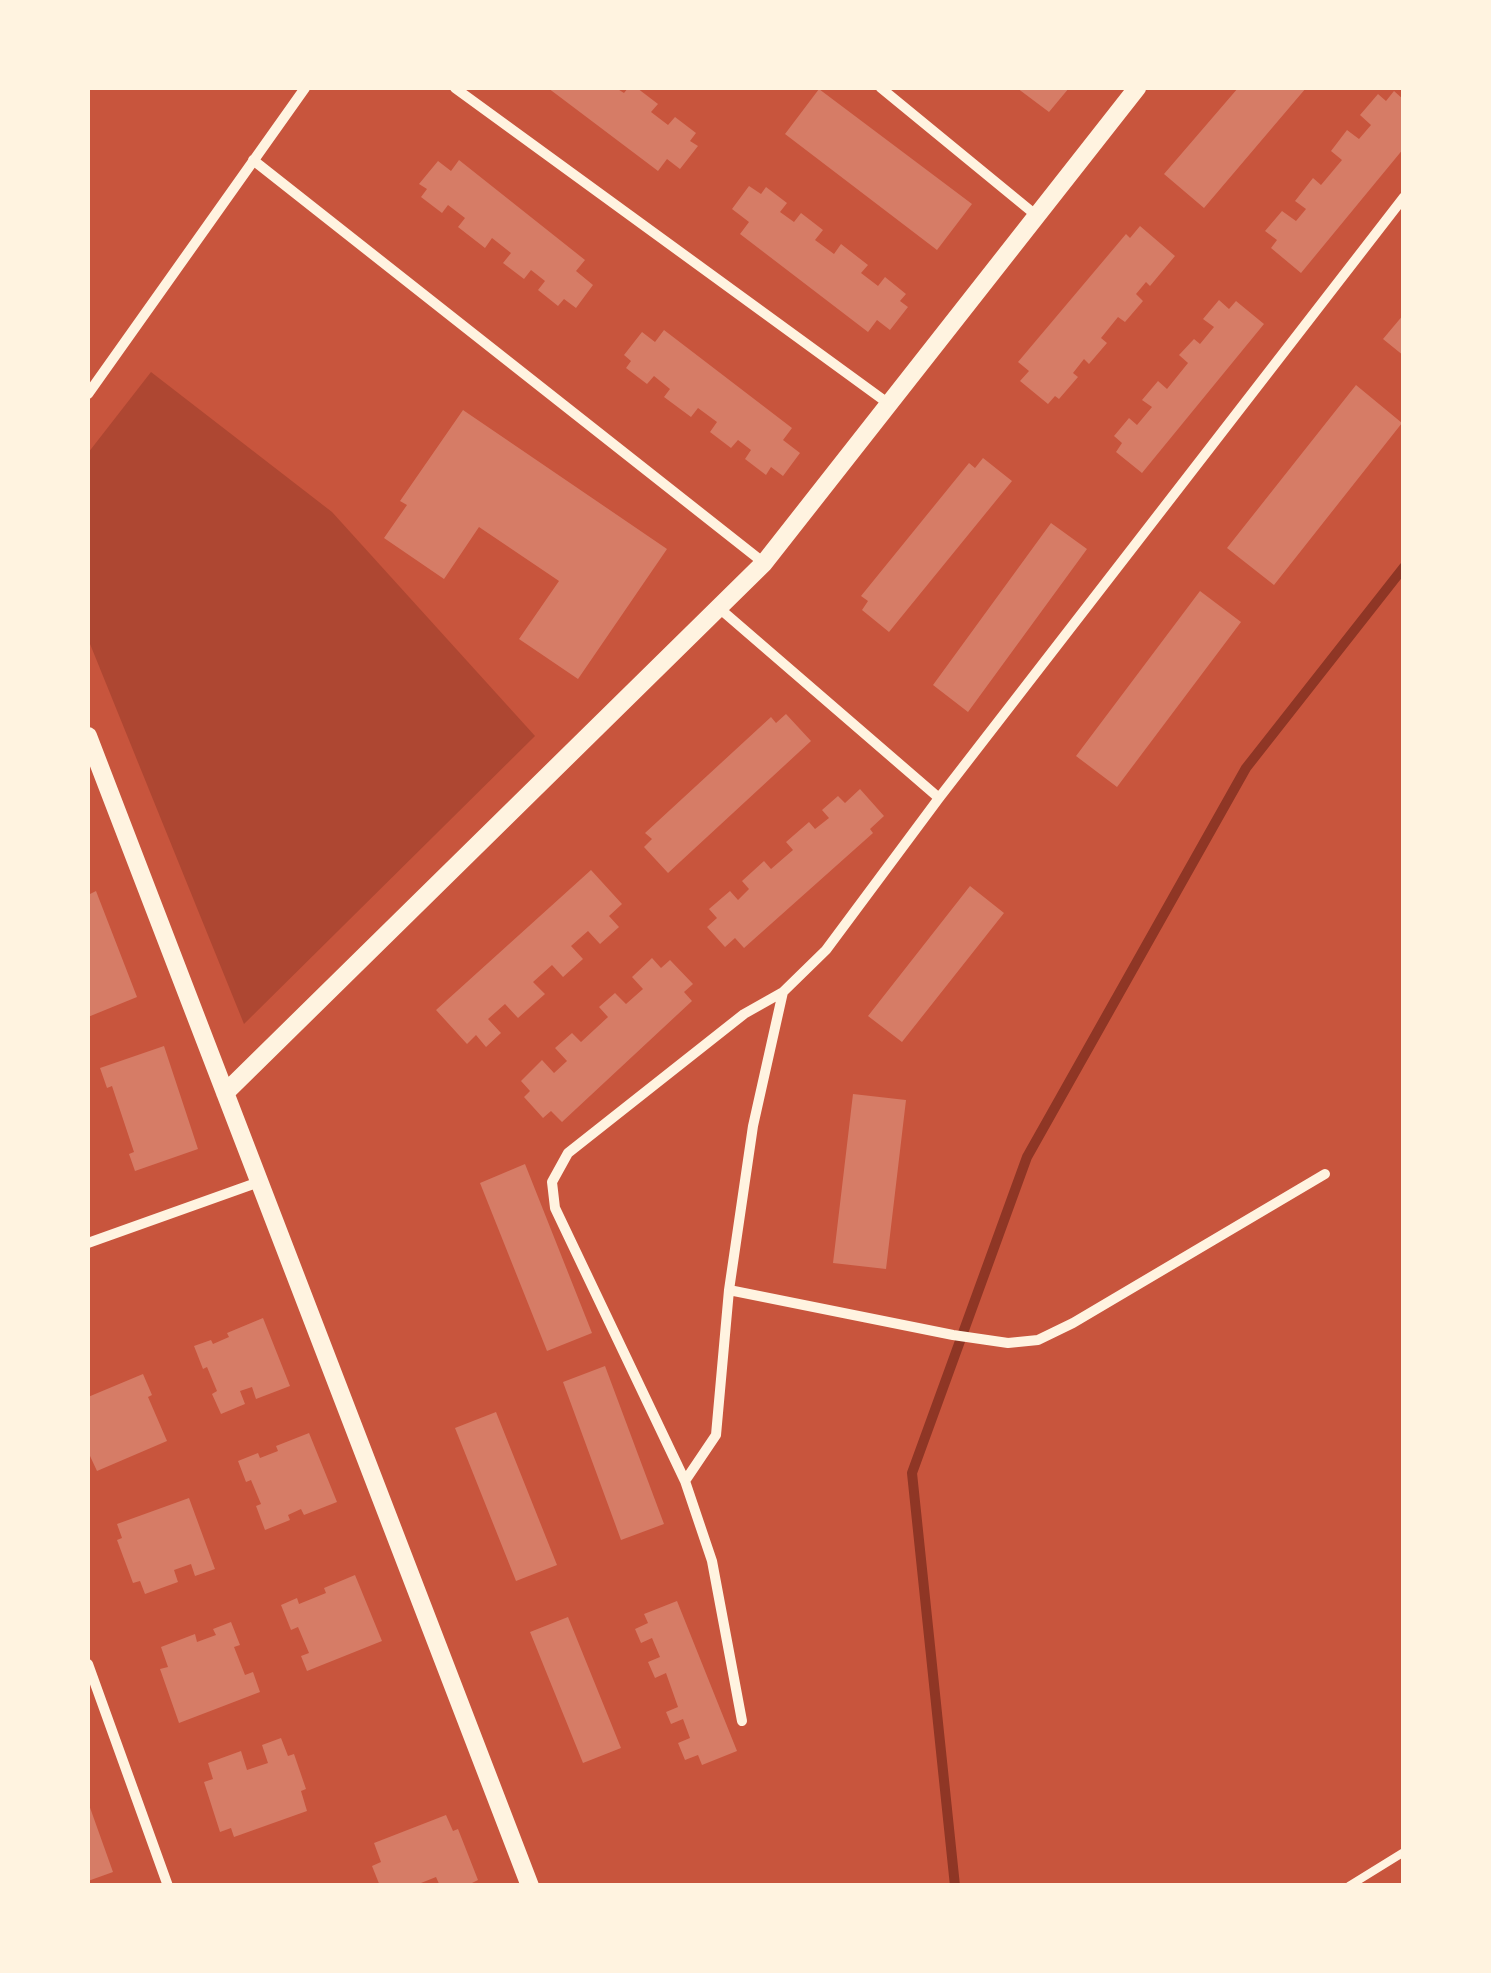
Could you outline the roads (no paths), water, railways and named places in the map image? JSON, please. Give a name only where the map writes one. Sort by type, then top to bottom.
[{"type":"street","points":[[88,394],[305,88]]},
{"type":"street","points":[[456,88],[889,404]]},
{"type":"street","points":[[881,88],[1037,216]]},
{"type":"street","points":[[224,1093],[764,563],[1137,88]]},
{"type":"street","points":[[254,160],[764,563]]},
{"type":"street","points":[[742,1722],[712,1560],[686,1480],[556,1208],[552,1182],[568,1153],[744,1014],[783,992],[826,950],[939,798],[1404,198]]},
{"type":"street","points":[[719,608],[939,798]]},
{"type":"street","points":[[88,736],[530,1886]]},
{"type":"street","points":[[686,1480],[716,1436],[729,1290],[753,1126],[783,992]]},
{"type":"street","points":[[729,1290],[953,1335],[1008,1343],[1038,1340],[1072,1324],[1325,1174]]},
{"type":"street","points":[[88,1243],[259,1182]]},
{"type":"street","points":[[88,1664],[168,1886]]},
{"type":"lane","points":[[1349,1886],[1404,1852]]},
{"type":"waterway","points":[[955,1886],[912,1473],[1027,1157],[1246,768],[1404,567]]}]
